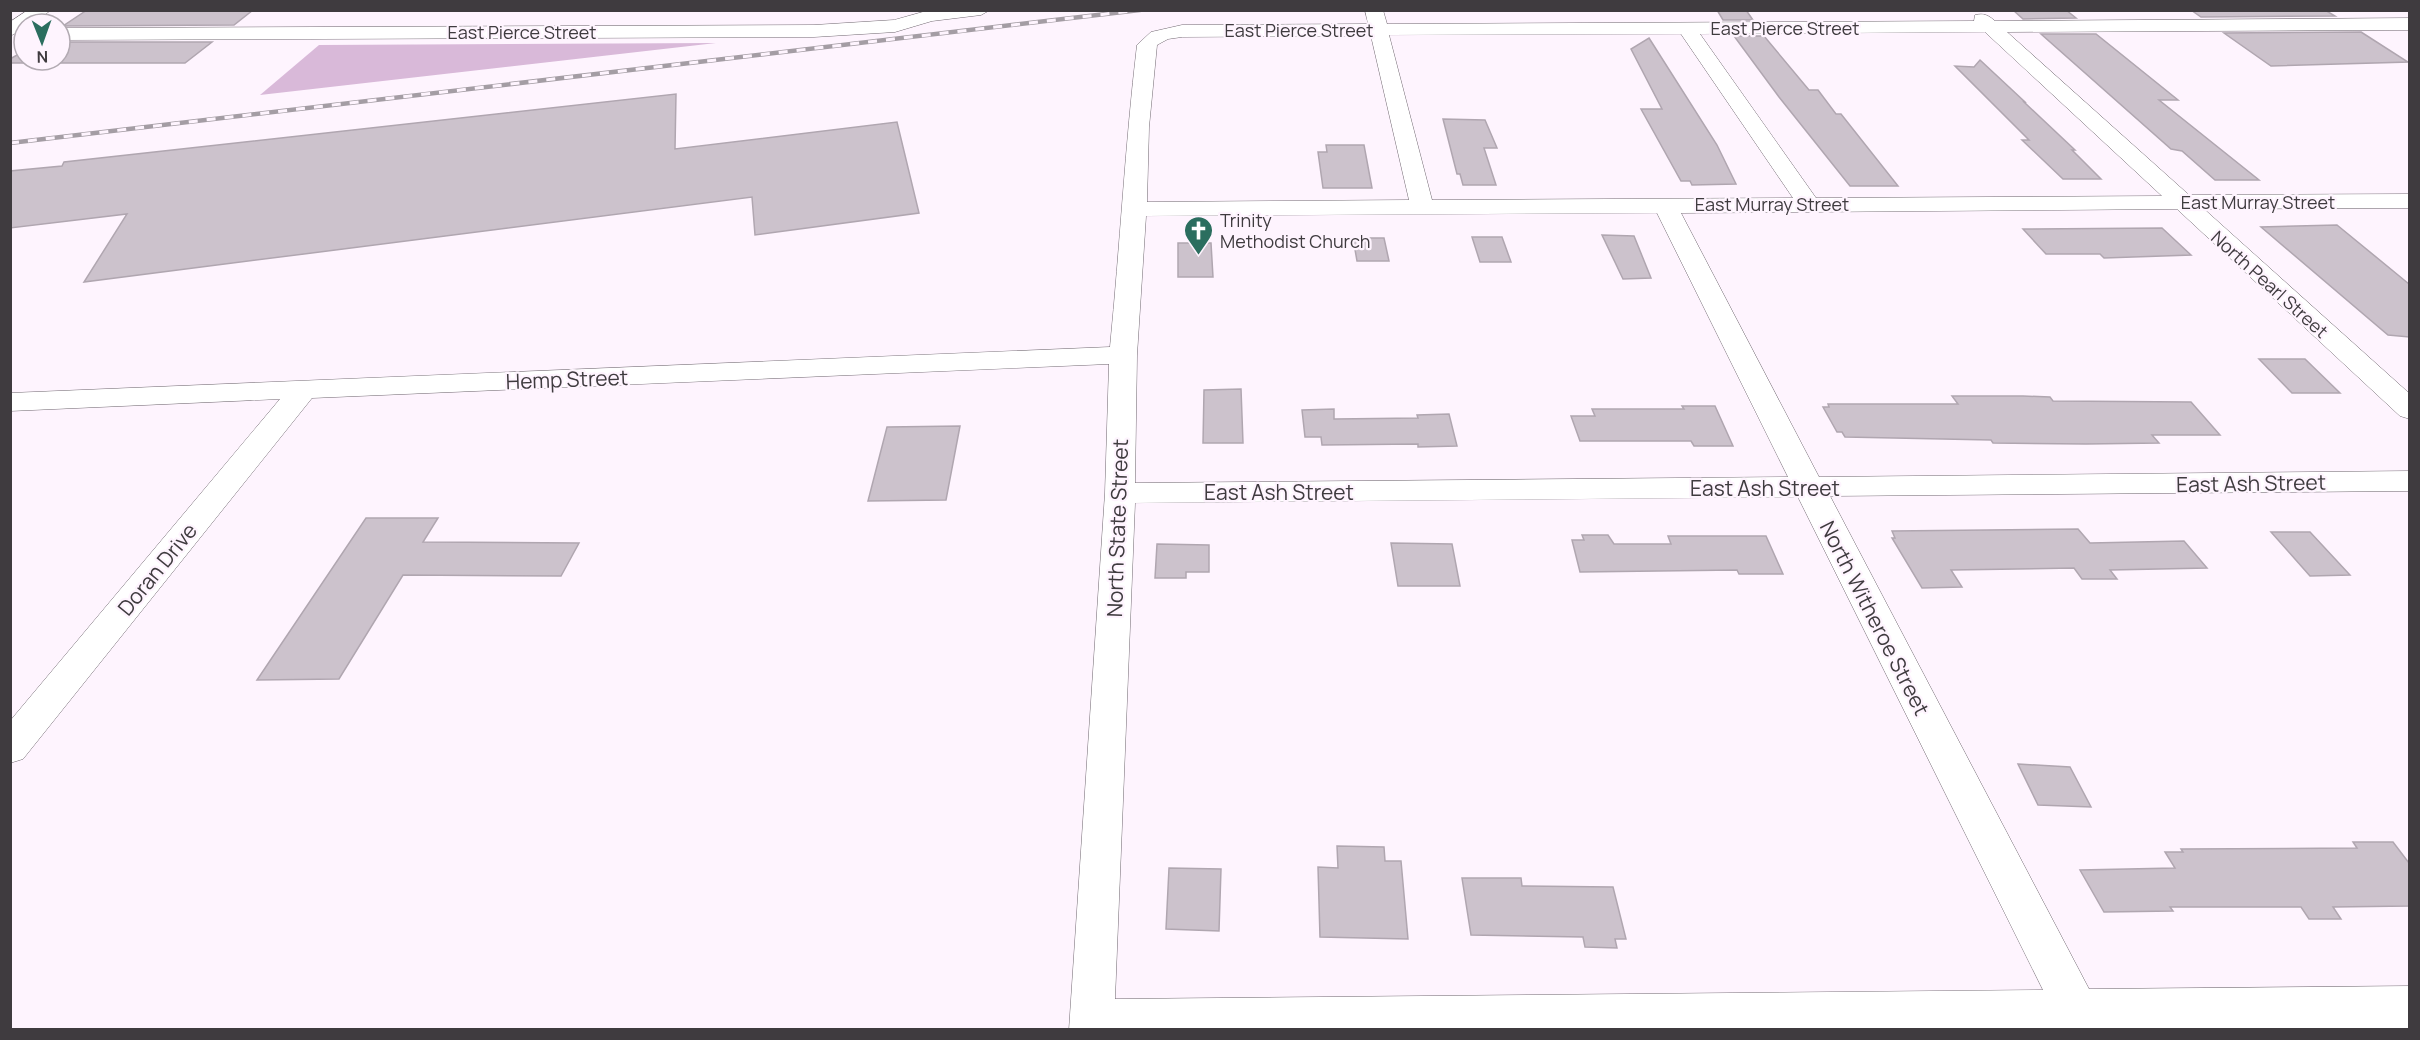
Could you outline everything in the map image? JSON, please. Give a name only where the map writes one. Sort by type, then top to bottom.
[{"type":"street","points":[[10,30],[42,10]]},
{"type":"street","name":"East Pierce Street","points":[[72,34],[814,31],[895,26],[934,13],[981,10]]},
{"type":"street","name":"North Pearl Street","points":[[1973,10],[2409,410]]},
{"type":"street","points":[[464,32],[479,18]]},
{"type":"street","points":[[1376,20],[1422,207]]},
{"type":"street","name":"East Pierce Street","points":[[1160,35],[1182,31],[1376,20],[1686,28],[2409,24]]},
{"type":"street","points":[[1686,28],[1809,204]]},
{"type":"street","name":"North State Street","points":[[1092,1025],[1120,493],[1123,355],[1135,210],[1138,127],[1147,45],[1160,35]]},
{"type":"street","name":"East Murray Street","points":[[1135,210],[2181,202],[2404,205]]},
{"type":"street","name":"North Witheroe Street","points":[[1665,205],[2081,1020]]},
{"type":"street","name":"Hemp Street","points":[[10,402],[1123,355]]},
{"type":"street","name":"Doran Drive","points":[[10,748],[303,390]]},
{"type":"street","name":"East Ash Street","points":[[1120,493],[2409,481]]},
{"type":"street","points":[[1092,1025],[2081,1020],[2409,1007]]},
{"type":"shaded area","points":[[716,43],[260,95],[319,45]]},
{"type":"building","points":[[87,10],[253,10],[234,25],[72,26],[72,20]]},
{"type":"building","points":[[1717,10],[1746,10],[1753,20],[1723,20]]},
{"type":"building","points":[[2013,10],[2066,10],[2076,18],[2023,19]]},
{"type":"building","points":[[2191,10],[2325,10],[2335,16],[2201,17]]},
{"type":"building","points":[[2361,32],[2408,62],[2271,66],[2224,33]]},
{"type":"building","points":[[2041,34],[2096,34],[2178,100],[2159,100],[2259,180],[2215,180],[2182,151],[2171,149]]},
{"type":"building","points":[[1734,36],[1764,36],[1809,90],[1818,90],[1836,114],[1841,114],[1898,186],[1850,186]]},
{"type":"building","points":[[1649,38],[1717,145],[1736,184],[1692,185],[1690,181],[1681,181],[1641,109],[1662,109],[1631,49]]},
{"type":"building","points":[[72,42],[212,42],[185,63],[72,63]]},
{"type":"building","points":[[1980,60],[2075,150],[2072,150],[2101,179],[2063,179],[2022,140],[2029,140],[1955,66],[1974,67]]},
{"type":"building","points":[[676,94],[675,149],[897,122],[919,213],[755,235],[752,197],[84,282],[127,214],[10,228],[10,171],[62,166],[64,162]]},
{"type":"building","points":[[1443,119],[1485,120],[1497,148],[1484,148],[1496,185],[1463,185],[1460,174],[1457,174]]},
{"type":"building","points":[[1326,145],[1364,145],[1372,188],[1323,188],[1318,152],[1327,152]]},
{"type":"building","points":[[2337,225],[2409,284],[2409,337],[2388,335],[2261,227]]},
{"type":"building","points":[[2162,228],[2191,255],[2104,258],[2100,254],[2046,254],[2023,229]]},
{"type":"building","points":[[1602,235],[1634,236],[1651,278],[1623,279]]},
{"type":"building","points":[[1472,237],[1502,237],[1511,262],[1480,262]]},
{"type":"building","points":[[1353,238],[1384,238],[1389,261],[1357,261]]},
{"type":"building","points":[[1178,243],[1211,243],[1213,277],[1178,277]]},
{"type":"building","points":[[2259,359],[2305,359],[2340,393],[2292,393]]},
{"type":"building","points":[[1241,389],[1243,443],[1203,443],[1204,390]]},
{"type":"building","points":[[1952,396],[2050,397],[2053,401],[2191,402],[2220,435],[2152,435],[2159,443],[2086,444],[1845,437],[1842,432],[1837,432],[1823,407],[1829,407],[1828,404],[1958,404]]},
{"type":"building","points":[[1682,406],[1715,406],[1733,446],[1694,446],[1691,441],[1580,441],[1571,416],[1595,416],[1592,409],[1684,409]]},
{"type":"building","points":[[1334,409],[1334,419],[1418,418],[1417,415],[1449,414],[1457,446],[1322,445],[1321,437],[1305,437],[1302,410]]},
{"type":"building","points":[[960,426],[946,500],[868,501],[887,427]]},
{"type":"building","points":[[366,518],[438,518],[423,542],[579,543],[561,576],[403,575],[339,679],[257,680]]},
{"type":"building","points":[[2078,529],[2090,543],[2184,541],[2207,568],[2110,570],[2117,579],[2082,579],[2074,568],[1951,570],[1962,587],[1922,588],[1892,538],[1895,538],[1892,531]]},
{"type":"building","points":[[2271,532],[2310,532],[2350,575],[2310,576]]},
{"type":"building","points":[[1582,535],[1608,535],[1614,544],[1671,544],[1668,536],[1766,536],[1783,574],[1739,574],[1737,570],[1580,572],[1572,540],[1584,540]]},
{"type":"building","points":[[1391,543],[1452,544],[1460,586],[1398,586]]},
{"type":"building","points":[[1157,544],[1209,545],[1209,572],[1186,572],[1186,578],[1155,578]]},
{"type":"building","points":[[2018,764],[2070,767],[2091,807],[2038,805]]},
{"type":"building","points":[[2353,842],[2393,842],[2409,863],[2409,906],[2333,907],[2341,919],[2309,919],[2301,907],[2170,907],[2173,911],[2104,912],[2080,870],[2175,868],[2165,852],[2183,852],[2181,849],[2357,848]]},
{"type":"building","points":[[1337,846],[1384,847],[1385,861],[1401,861],[1408,939],[1320,937],[1318,867],[1338,868]]},
{"type":"building","points":[[1169,868],[1221,869],[1219,931],[1166,929]]},
{"type":"building","points":[[1462,878],[1521,878],[1522,886],[1613,887],[1626,939],[1615,939],[1617,948],[1585,947],[1583,937],[1471,935]]},
{"type":"railway","points":[[10,143],[1140,10]]},
{"type":"place","name":"Trinity Methodist Church","points":[[1199,256]]}]
